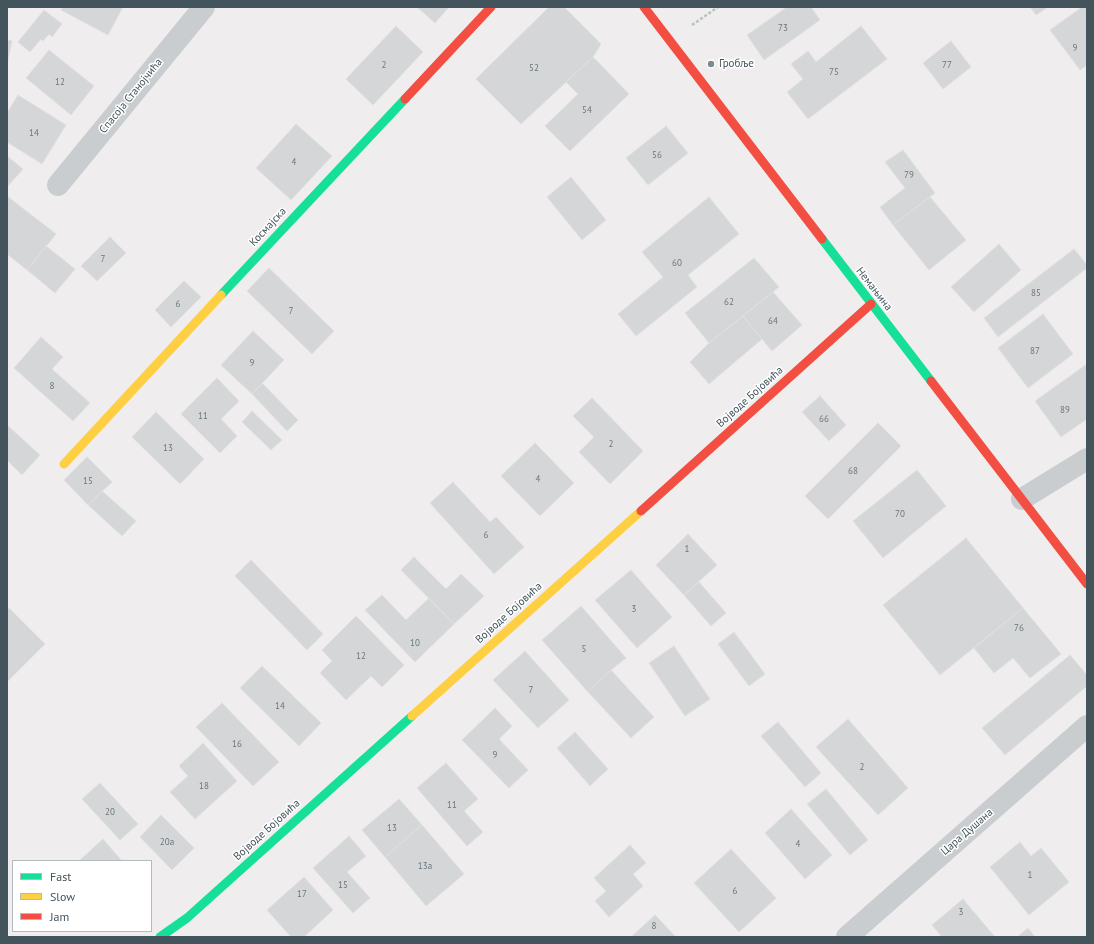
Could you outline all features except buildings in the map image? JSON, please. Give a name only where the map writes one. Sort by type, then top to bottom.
[{"type":"street","name":"Спасоја Станојчића","points":[[58,185],[204,7]]},
{"type":"street","name":"Космајска","points":[[64,464],[491,7]]},
{"type":"street","name":"Немањина","points":[[644,7],[870,304],[1087,584]]},
{"type":"street","name":"Војводе Бојовића","points":[[160,937],[187,918],[870,304]]},
{"type":"street","points":[[1022,499],[1087,459]]},
{"type":"street","name":"Цара Душана","points":[[847,937],[1087,726]]},
{"type":"traffic: fast","points":[[221,295],[405,99]]},
{"type":"traffic: fast","points":[[822,239],[931,381]]},
{"type":"traffic: fast","points":[[160,937],[187,918],[412,716]]},
{"type":"traffic: slow","points":[[64,464],[221,295]]},
{"type":"traffic: slow","points":[[412,716],[641,511]]},
{"type":"traffic: jam","points":[[405,99],[491,7]]},
{"type":"traffic: jam","points":[[644,7],[822,239]]},
{"type":"traffic: jam","points":[[641,511],[871,304]]},
{"type":"traffic: jam","points":[[931,381],[1087,584]]},
{"type":"place","name":"Гробље","points":[[711,64]]}]
